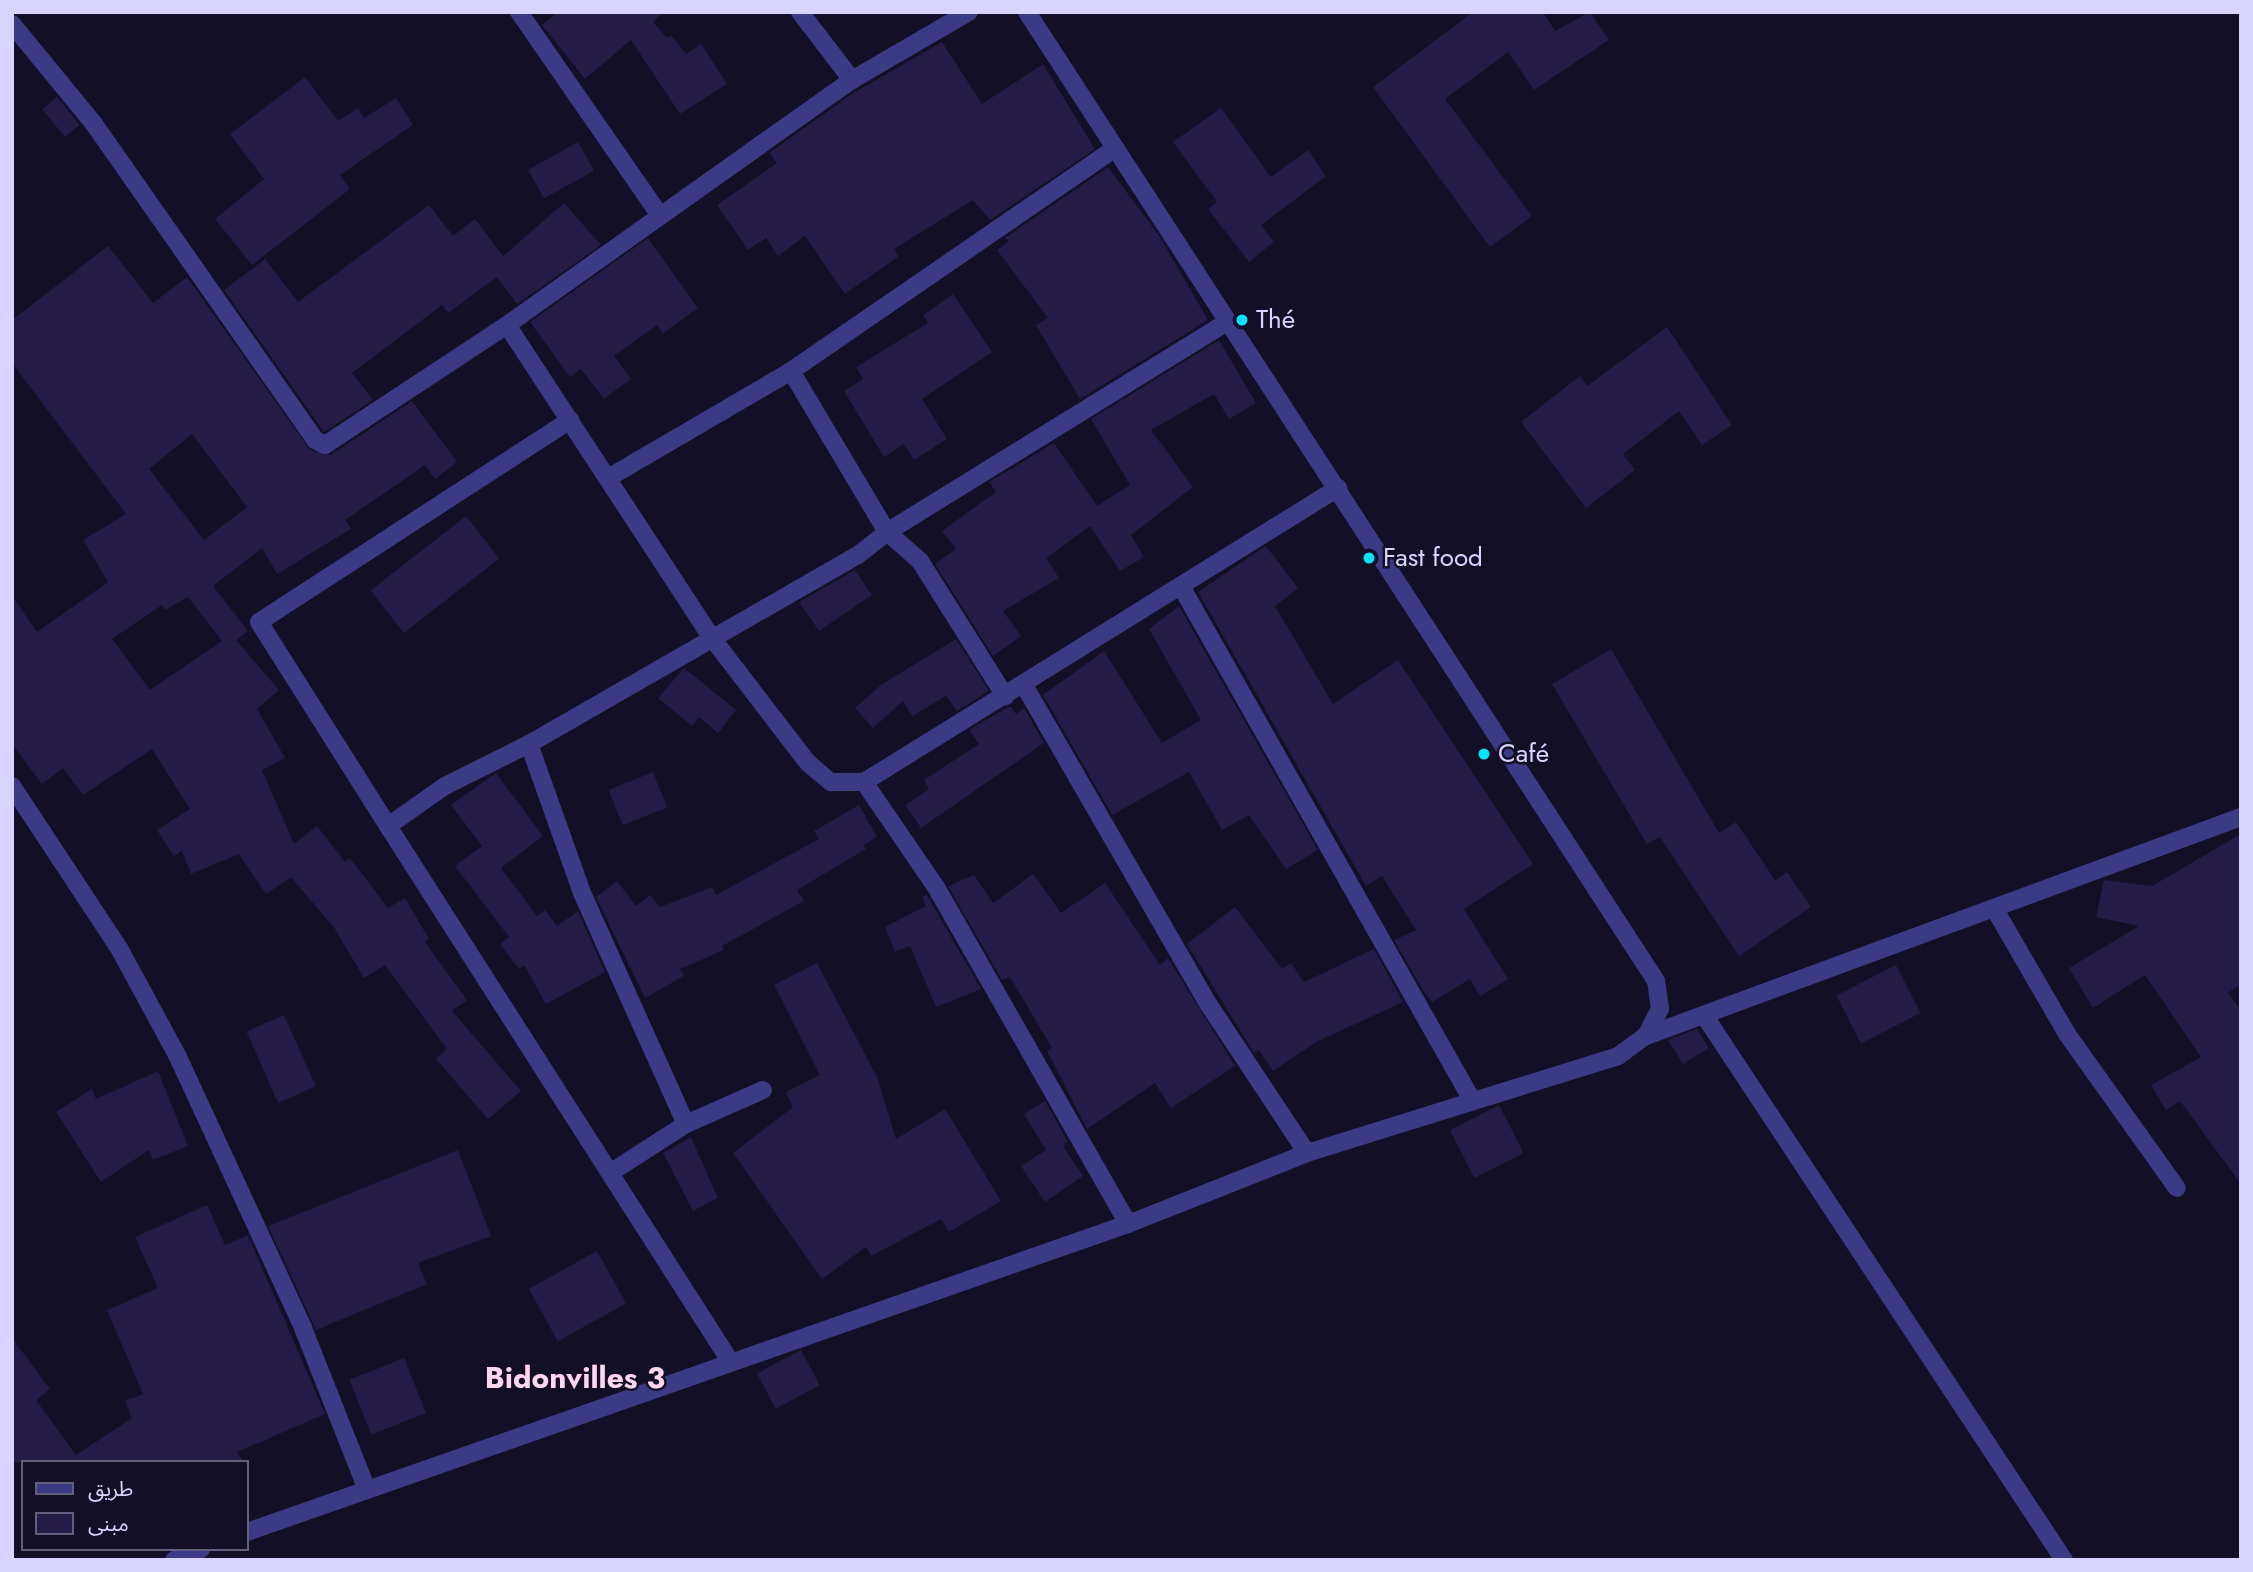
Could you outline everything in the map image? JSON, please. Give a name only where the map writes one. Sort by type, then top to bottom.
[{"type":"street","points":[[519,12],[659,214]]},
{"type":"street","points":[[800,12],[852,80]]},
{"type":"street","points":[[12,24],[93,124],[315,440],[325,444],[506,325],[659,214],[852,80],[969,12]]},
{"type":"street","points":[[1027,12],[1656,981],[1660,1009],[1646,1036]]},
{"type":"street","points":[[608,478],[791,371],[1114,149]]},
{"type":"street","points":[[388,827],[444,786],[529,744],[712,638],[1227,322]]},
{"type":"street","points":[[506,325],[712,638],[808,763],[831,782],[864,782],[1182,588],[1338,488]]},
{"type":"street","points":[[791,371],[887,532],[920,561],[1005,696]]},
{"type":"street","points":[[570,420],[259,622],[388,827],[613,1171],[730,1361]]},
{"type":"street","points":[[1182,588],[1472,1100]]},
{"type":"street","points":[[1024,685],[1207,1002],[1307,1153]]},
{"type":"street","points":[[529,744],[582,893],[686,1124]]},
{"type":"street","points":[[864,782],[936,887],[1128,1224]]},
{"type":"street","points":[[12,786],[120,950],[178,1057],[298,1316],[366,1487]]},
{"type":"street","points":[[248,1532],[366,1487],[1128,1224],[1307,1153],[1618,1056],[1646,1036],[2241,817]]},
{"type":"street","points":[[1994,908],[2067,1034],[2177,1188]]},
{"type":"street","points":[[1704,1015],[2064,1560]]},
{"type":"street","points":[[613,1171],[686,1124],[762,1090]]},
{"type":"street","points":[[174,1560],[196,1551]]},
{"type":"building","points":[[558,12],[664,12],[653,22],[667,38],[671,35],[686,54],[701,44],[727,84],[680,114],[631,40],[585,79],[542,25]]},
{"type":"building","points":[[1473,12],[1543,12],[1555,31],[1590,12],[1609,40],[1534,90],[1508,52],[1445,99],[1532,216],[1490,247],[1373,87]]},
{"type":"building","points":[[942,42],[982,104],[1043,64],[1095,149],[990,220],[973,200],[894,249],[899,256],[845,294],[805,236],[778,256],[766,238],[748,250],[717,205],[777,163],[769,153],[852,94]]},
{"type":"building","points":[[305,77],[338,121],[358,108],[364,118],[396,98],[413,125],[340,175],[350,189],[252,265],[215,219],[264,179],[230,134]]},
{"type":"building","points":[[57,97],[80,125],[65,137],[42,109]]},
{"type":"building","points":[[1221,108],[1271,177],[1308,150],[1326,176],[1261,225],[1274,242],[1249,262],[1208,209],[1217,202],[1173,142]]},
{"type":"building","points":[[578,142],[594,171],[544,198],[528,170]]},
{"type":"building","points":[[1108,167],[1160,237],[1208,320],[1080,399],[1036,325],[1048,318],[997,250],[1009,241],[1005,238]]},
{"type":"building","points":[[564,203],[601,245],[517,304],[497,277],[448,313],[442,305],[352,373],[373,400],[324,432],[224,290],[265,259],[298,302],[429,205],[453,236],[475,219],[503,256]]},
{"type":"building","points":[[648,238],[698,308],[663,333],[657,325],[614,356],[631,379],[604,399],[581,369],[570,377],[530,322]]},
{"type":"building","points":[[108,246],[153,303],[187,277],[310,450],[331,455],[412,401],[457,462],[435,479],[425,465],[345,520],[351,529],[277,574],[262,548],[213,586],[248,631],[236,640],[279,690],[257,709],[285,758],[262,770],[294,844],[317,826],[345,862],[350,858],[388,908],[405,898],[429,939],[425,942],[467,1000],[452,1011],[521,1091],[488,1119],[436,1059],[447,1049],[385,965],[364,978],[335,929],[291,877],[266,894],[239,854],[191,874],[182,851],[174,856],[157,830],[190,809],[152,749],[83,795],[63,768],[42,784],[12,744],[12,596],[37,632],[108,582],[83,540],[126,514],[12,363],[12,320]],"holes":[[[192,434],[247,507],[204,540],[149,469]],[[188,597],[222,641],[150,690],[112,639],[162,605],[165,610]]]},
{"type":"building","points":[[953,294],[992,352],[922,399],[947,439],[914,460],[904,444],[884,457],[844,391],[863,379],[856,367],[928,323],[923,315]]},
{"type":"building","points":[[1667,327],[1732,425],[1702,445],[1679,411],[1623,454],[1635,470],[1586,508],[1521,422],[1580,376],[1587,386]]},
{"type":"building","points":[[1219,340],[1256,403],[1229,419],[1214,394],[1151,430],[1193,487],[1131,535],[1144,557],[1120,571],[1090,526],[1046,558],[1059,578],[1003,611],[1021,636],[993,656],[935,564],[956,549],[942,531],[996,492],[989,482],[1054,443],[1097,506],[1130,485],[1091,419]]},
{"type":"building","points":[[466,516],[499,559],[404,633],[371,590]]},
{"type":"building","points":[[1266,546],[1298,588],[1275,606],[1333,704],[1398,660],[1533,864],[1464,909],[1508,979],[1480,996],[1470,979],[1432,1002],[1424,992],[1394,940],[1416,930],[1382,876],[1366,886],[1198,592]]},
{"type":"building","points":[[855,570],[872,595],[819,631],[799,602]]},
{"type":"building","points":[[1179,606],[1318,850],[1286,869],[1249,815],[1222,830],[1189,772],[1112,815],[1043,695],[1104,651],[1162,743],[1201,720],[1149,629]]},
{"type":"building","points":[[956,639],[989,691],[957,711],[946,696],[912,716],[903,701],[873,728],[855,708],[881,685]]},
{"type":"building","points":[[1611,649],[1719,833],[1736,822],[1775,880],[1787,872],[1811,907],[1739,956],[1660,837],[1647,844],[1552,684]]},
{"type":"building","points":[[684,668],[736,710],[718,733],[699,717],[692,726],[658,698]]},
{"type":"building","points":[[1010,706],[1016,714],[1024,708],[1044,743],[921,828],[905,805],[929,789],[924,780],[979,744],[969,730]]},
{"type":"building","points":[[653,772],[667,807],[623,825],[608,790]]},
{"type":"building","points":[[496,773],[543,836],[501,868],[537,916],[545,910],[557,926],[578,911],[605,972],[546,1004],[524,965],[519,969],[500,944],[509,937],[455,866],[482,846],[451,805]]},
{"type":"building","points":[[859,805],[877,837],[863,845],[866,849],[797,890],[804,901],[722,946],[724,950],[680,969],[684,976],[645,998],[596,897],[617,881],[636,906],[650,895],[660,907],[712,887],[716,895],[819,839],[814,831]]},
{"type":"building","points":[[2241,834],[2241,984],[2228,993],[2241,1010],[2241,1184],[2180,1101],[2166,1110],[2151,1085],[2201,1057],[2145,975],[2093,1008],[2069,968],[2139,926],[2096,917],[2104,880],[2152,886]]},
{"type":"building","points":[[1033,874],[1061,913],[1105,883],[1160,965],[1168,958],[1235,1066],[1171,1108],[1155,1083],[1087,1129],[1047,1051],[1052,1048],[1010,977],[1002,980],[948,886],[974,875],[993,903]]},
{"type":"building","points":[[927,895],[981,989],[936,1007],[910,946],[895,952],[885,927],[926,906],[922,897]]},
{"type":"building","points":[[1235,907],[1282,969],[1291,963],[1304,982],[1374,949],[1403,1002],[1316,1042],[1273,1071],[1259,1050],[1254,1053],[1187,944]]},
{"type":"building","points":[[817,963],[877,1077],[896,1139],[945,1109],[1001,1201],[949,1232],[941,1219],[871,1256],[866,1247],[822,1279],[733,1153],[793,1107],[786,1092],[820,1075],[774,985]]},
{"type":"building","points":[[1896,965],[1921,1013],[1861,1044],[1836,995]]},
{"type":"building","points":[[284,1015],[316,1086],[278,1103],[247,1032]]},
{"type":"building","points":[[1697,1029],[1709,1048],[1683,1064],[1668,1040]]},
{"type":"building","points":[[158,1071],[188,1146],[153,1160],[149,1150],[101,1182],[56,1112],[92,1089],[96,1099]]},
{"type":"building","points":[[1045,1101],[1068,1142],[1063,1146],[1083,1176],[1045,1202],[1021,1166],[1046,1150],[1024,1114]]},
{"type":"building","points":[[1499,1105],[1524,1153],[1475,1178],[1450,1130]]},
{"type":"building","points":[[691,1137],[718,1198],[693,1211],[663,1153]]},
{"type":"building","points":[[458,1150],[491,1236],[418,1263],[427,1284],[316,1330],[268,1226]]},
{"type":"building","points":[[207,1205],[225,1245],[248,1235],[325,1414],[237,1452],[242,1460],[12,1462],[12,1338],[50,1389],[36,1400],[76,1455],[132,1418],[125,1401],[143,1394],[107,1310],[158,1288],[135,1237]]},
{"type":"building","points":[[597,1251],[626,1303],[558,1341],[529,1289]]},
{"type":"building","points":[[801,1350],[820,1385],[776,1409],[757,1373]]},
{"type":"building","points":[[404,1358],[426,1413],[371,1435],[349,1380]]},
{"type":"place","name":"Thé","points":[[1242,320]]},
{"type":"place","name":"Fast food","points":[[1369,558]]},
{"type":"place","name":"Café","points":[[1484,754]]},
{"type":"district","name":"Bidonvilles 3","points":[[575,1378]]}]
